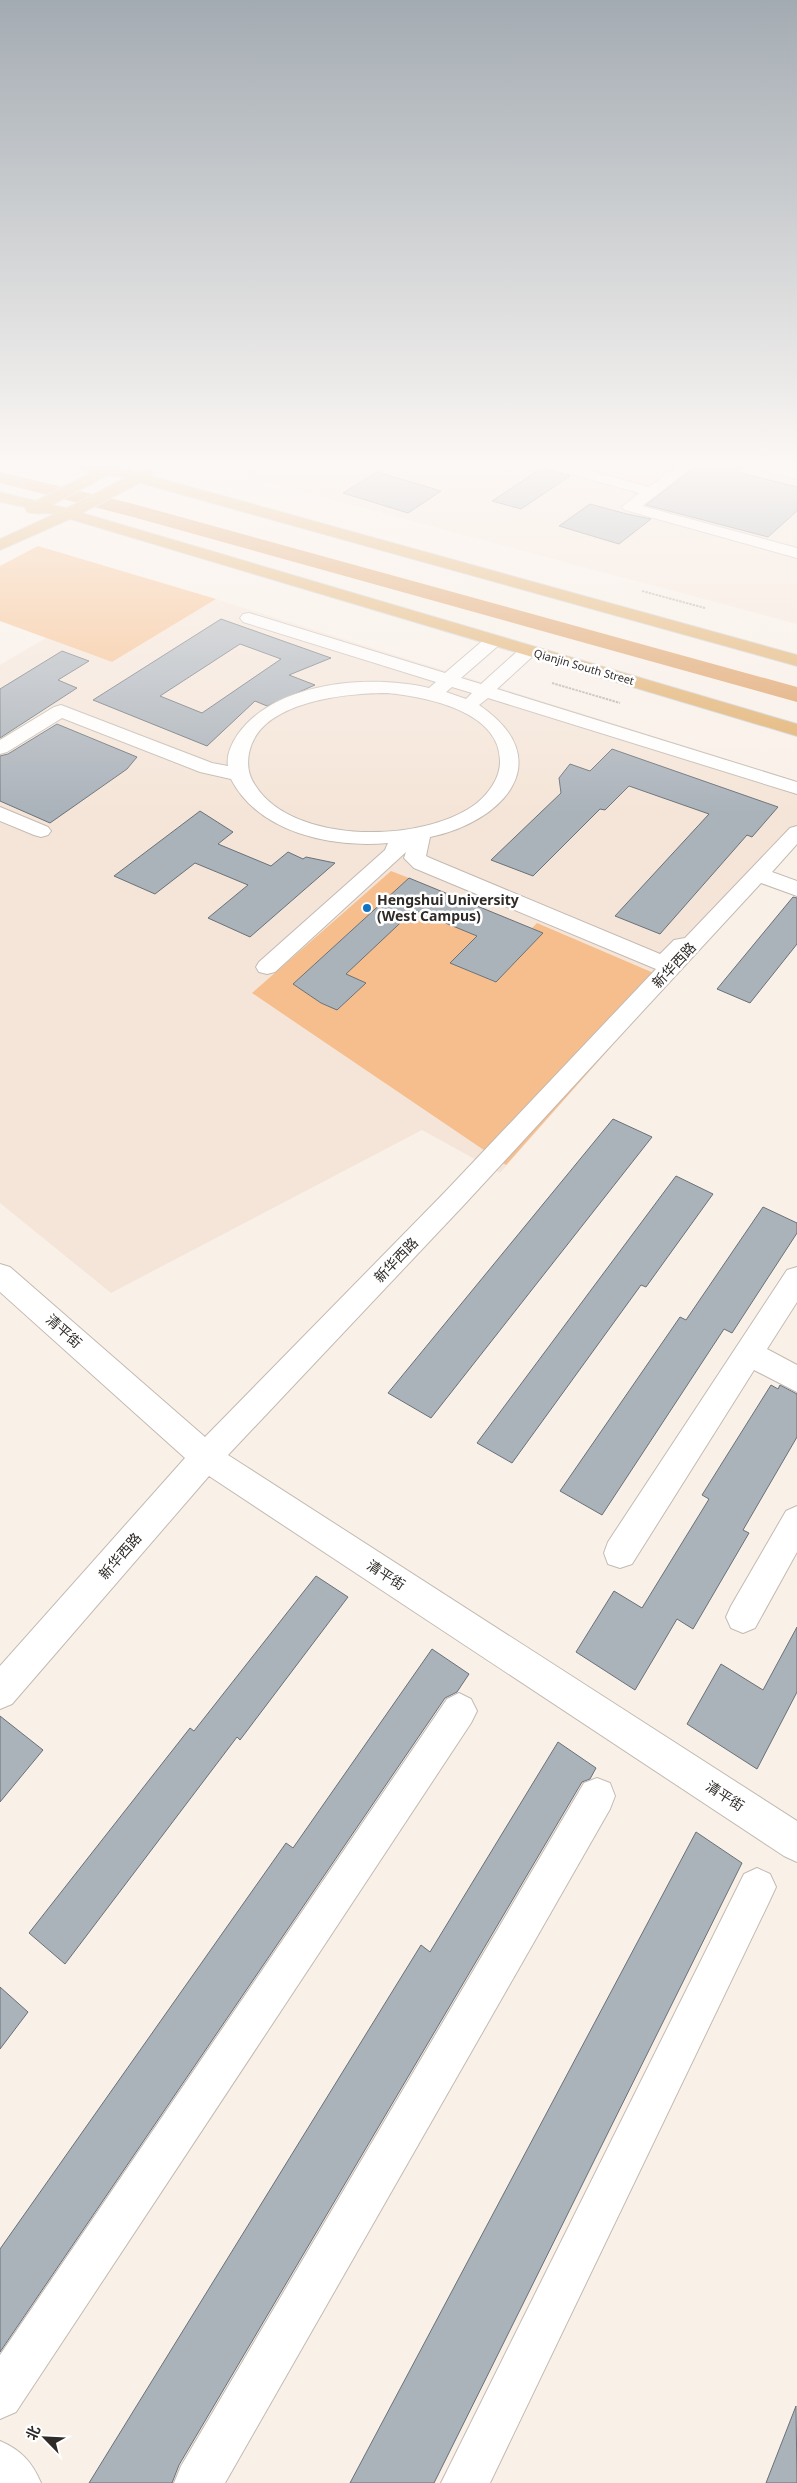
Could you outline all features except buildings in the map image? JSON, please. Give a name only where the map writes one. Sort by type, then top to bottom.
[{"type":"main road","name":"Qianjin South Street","points":[[307,583],[528,651],[797,730]]},
{"type":"main road","points":[[517,583],[797,661]]},
{"type":"street","points":[[249,618],[797,788]]},
{"type":"street","points":[[432,694],[493,640]]},
{"type":"street","points":[[468,707],[528,651]]},
{"type":"street","points":[[352,688],[396,688],[432,694],[468,707],[490,722],[504,739],[510,759],[506,779],[493,798],[470,816],[439,829],[411,835],[342,837],[289,823],[262,807],[244,789],[238,774],[237,758],[245,738],[262,720],[287,705],[318,694],[352,688]]},
{"type":"street","points":[[0,748],[61,711],[207,768],[238,774]]},
{"type":"street","points":[[0,813],[40,831]]},
{"type":"street","points":[[411,835],[415,858],[422,863],[659,962],[670,958],[797,821]]},
{"type":"street","name":"新华西路","points":[[0,1692],[206,1457],[453,1200],[797,832]]},
{"type":"street","points":[[267,966],[395,853],[411,835]]},
{"type":"street","points":[[758,874],[797,889]]},
{"type":"street","name":"清平街","points":[[0,1274],[206,1457],[797,1843]]},
{"type":"street","points":[[620,1553],[797,1278]]},
{"type":"street","points":[[748,1354],[797,1379]]},
{"type":"street","points":[[743,1617],[797,1521]]},
{"type":"street","points":[[0,2396],[458,1710]]},
{"type":"street","points":[[198,2483],[597,1796]]},
{"type":"street","points":[[465,2483],[757,1887]]},
{"type":"street","points":[[0,2465],[17,2483]]},
{"type":"path","points":[[642,591],[705,608]]},
{"type":"path","points":[[552,684],[620,704]]},
{"type":"shaded area","points":[[0,583],[162,583],[216,599],[112,662],[0,621]]},
{"type":"shaded area","points":[[369,583],[420,583],[797,687],[797,702]]},
{"type":"shaded area","points":[[643,583],[797,583],[797,624]]},
{"type":"shaded area","name":"Hengshui University (West Campus)","points":[[216,599],[797,781],[797,836],[500,1173],[422,1130],[111,1293],[0,1203],[0,665],[46,638],[112,662]]},
{"type":"shaded area","points":[[391,871],[409,878],[293,984],[321,1003],[337,1010],[365,983],[344,975],[414,910],[477,936],[450,963],[495,982],[542,933],[532,928],[537,923],[670,980],[506,1165],[252,993]]},
{"type":"place","name":"Hengshui University (West Campus)","points":[[367,908]]}]
